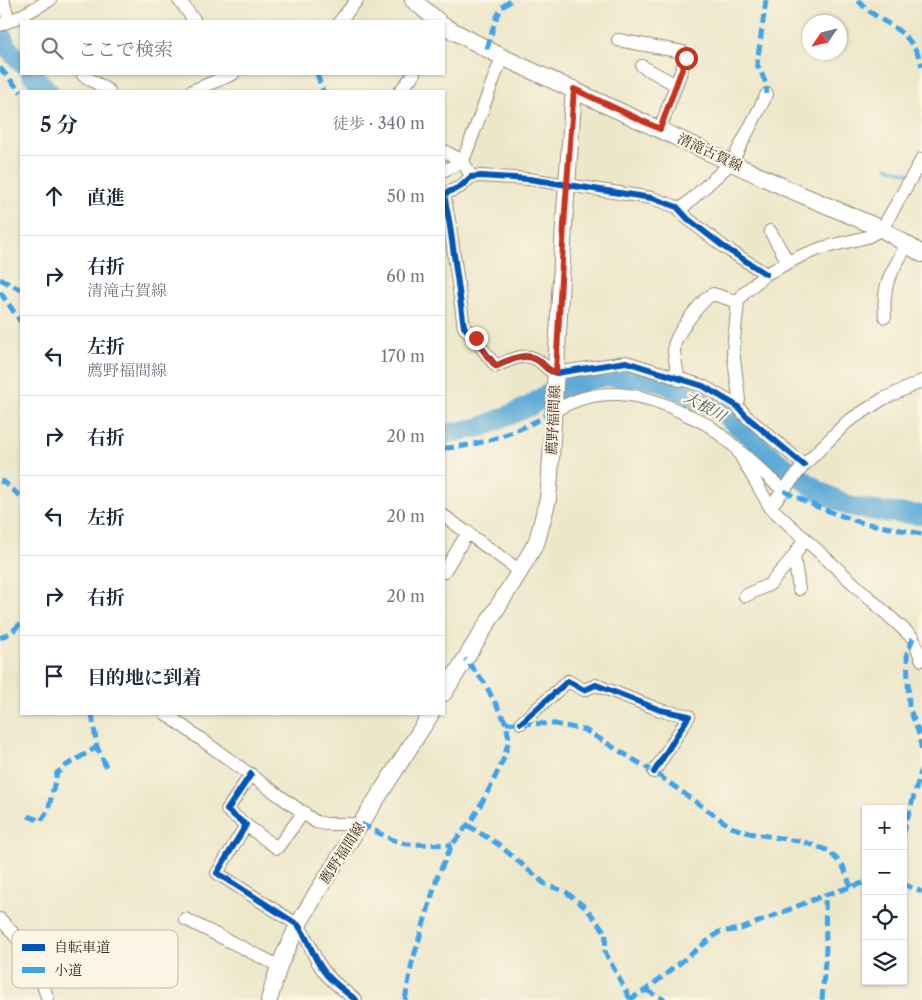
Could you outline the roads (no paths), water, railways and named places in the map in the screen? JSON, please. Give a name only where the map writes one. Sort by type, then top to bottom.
[{"type":"main road","name":"清滝古賀線","points":[[413,0],[434,20]]},
{"type":"main road","name":"清滝古賀線","points":[[445,29],[788,189],[882,229],[922,254]]},
{"type":"main road","name":"薦野福間線","points":[[445,691],[520,571],[536,541],[548,499],[574,89]]},
{"type":"main road","name":"薦野福間線","points":[[269,1000],[279,966],[298,925],[319,888],[430,715]]},
{"type":"street","points":[[3,0],[5,23],[50,0]]},
{"type":"street","points":[[178,0],[194,20]]},
{"type":"street","points":[[341,20],[357,0]]},
{"type":"street","points":[[618,40],[683,52],[686,58],[660,129]]},
{"type":"street","points":[[445,170],[463,161],[502,57]]},
{"type":"street","points":[[642,66],[676,85]]},
{"type":"street","points":[[83,75],[107,90]]},
{"type":"street","points":[[194,90],[231,75]]},
{"type":"street","points":[[401,90],[413,75]]},
{"type":"street","points":[[680,210],[732,162],[767,94]]},
{"type":"street","points":[[445,152],[463,161],[471,177]]},
{"type":"street","points":[[736,406],[739,399],[733,350],[738,302],[753,284],[766,274],[788,262],[822,248],[867,237],[882,229],[922,159]]},
{"type":"street","points":[[445,194],[460,187],[471,177],[481,176],[529,179],[652,198],[680,210],[724,247],[766,274]]},
{"type":"street","points":[[445,199],[464,327],[476,338],[487,356],[496,366],[518,357],[530,356],[540,362],[556,377],[626,362],[702,386],[736,406],[804,465]]},
{"type":"street","points":[[770,231],[788,262]]},
{"type":"street","points":[[885,317],[885,290],[891,274],[907,245]]},
{"type":"street","points":[[679,380],[674,347],[677,338],[702,301],[713,294],[738,302]]},
{"type":"street","points":[[770,507],[804,465],[847,422],[883,400],[922,381]]},
{"type":"street","points":[[554,411],[562,406],[590,396],[612,393],[656,400],[710,427],[784,491]]},
{"type":"street","points":[[736,448],[770,507],[918,634],[922,660]]},
{"type":"street","points":[[445,517],[520,571]]},
{"type":"street","points":[[445,570],[468,532]]},
{"type":"street","points":[[745,596],[770,584],[794,556],[805,538]]},
{"type":"street","points":[[794,556],[799,589]]},
{"type":"street","points":[[521,724],[568,681],[584,690],[596,685],[660,710],[688,716],[654,772]]},
{"type":"street","points":[[167,715],[316,822],[326,824],[361,824]]},
{"type":"street","points":[[251,774],[227,810],[277,848],[304,812]]},
{"type":"street","points":[[246,825],[217,873],[298,925],[306,934],[313,954],[324,971],[356,1000]]},
{"type":"street","points":[[0,919],[12,933]]},
{"type":"street","points":[[185,920],[279,966]]},
{"type":"street","points":[[44,988],[48,1000]]},
{"type":"waterway","name":"大根川","points":[[0,31],[7,47],[20,62]]},
{"type":"waterway","name":"大根川","points":[[32,75],[48,90]]},
{"type":"waterway","points":[[887,167],[911,174]]},
{"type":"waterway","name":"大根川","points":[[445,434],[482,427],[530,406],[544,396],[575,384],[605,376],[656,380],[723,413],[777,461],[819,491],[849,506],[881,512],[922,515]]}]
